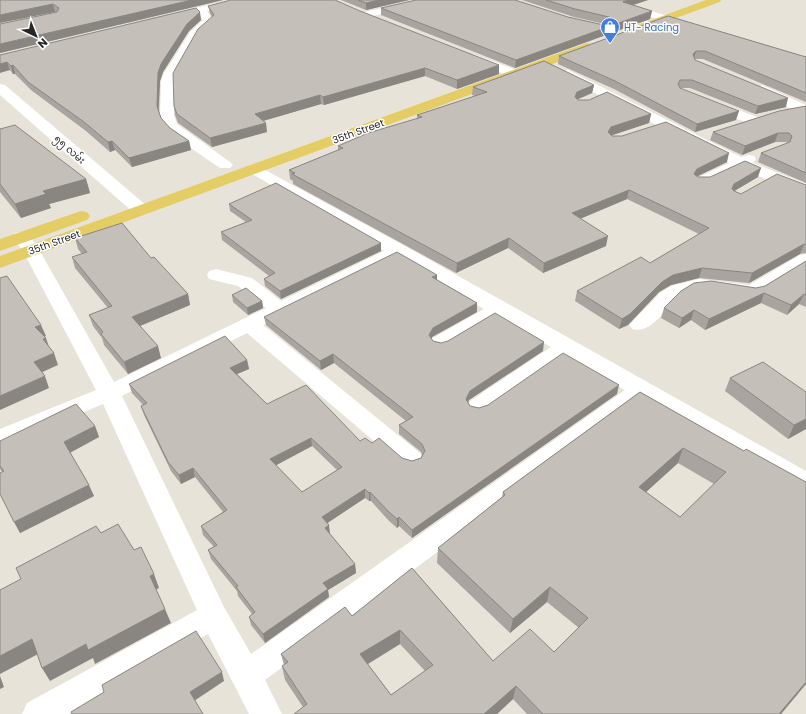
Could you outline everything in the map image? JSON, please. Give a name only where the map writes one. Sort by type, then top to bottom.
[{"type":"main road","points":[[691,0],[651,14],[630,26],[666,18],[716,0]]},
{"type":"main road","name":"35th Street","points":[[0,244],[26,244],[140,210],[513,73],[544,63],[597,38],[498,67],[210,170]]},
{"type":"main road","name":"၅၅ လမ်း","points":[[0,88],[140,210]]},
{"type":"main road","points":[[114,204],[143,194]]},
{"type":"main road","name":"35th Street","points":[[0,262],[26,244],[92,212]]},
{"type":"street","points":[[163,19],[243,0]]},
{"type":"street","points":[[387,23],[361,13],[428,0]]},
{"type":"street","points":[[201,10],[209,21],[194,34],[170,73],[167,81],[166,116],[171,126],[178,133],[225,165]]},
{"type":"street","points":[[651,14],[695,27]]},
{"type":"street","points":[[461,53],[513,73]]},
{"type":"street","points":[[544,63],[608,93],[740,163],[806,190]]},
{"type":"street","points":[[748,83],[805,109]]},
{"type":"street","points":[[588,101],[608,93]]},
{"type":"street","points":[[699,99],[752,120]]},
{"type":"street","points":[[780,113],[805,109]]},
{"type":"street","points":[[730,127],[766,117]]},
{"type":"street","points":[[644,131],[666,124]]},
{"type":"street","points":[[693,138],[708,134]]},
{"type":"street","points":[[701,182],[760,155]]},
{"type":"street","points":[[254,169],[806,482]]},
{"type":"street","points":[[758,185],[772,177]]},
{"type":"street","points":[[26,244],[108,393],[214,616],[266,714]]},
{"type":"street","points":[[0,439],[108,393],[399,250]]},
{"type":"street","points":[[640,325],[648,319],[655,308],[669,296],[686,288],[704,284],[753,292],[806,259]]},
{"type":"street","points":[[216,275],[245,282],[279,309]]},
{"type":"street","points":[[440,343],[500,308]]},
{"type":"street","points":[[249,324],[411,459]]},
{"type":"street","points":[[478,407],[567,346]]},
{"type":"street","points":[[246,676],[642,389]]},
{"type":"street","points":[[38,714],[214,616]]},
{"type":"building","points":[[0,0],[192,0],[0,44],[0,24],[57,12],[59,8],[53,4],[0,15]]},
{"type":"building","points":[[231,0],[335,0],[499,65],[457,80],[425,68],[323,97],[320,95],[255,114],[266,123],[210,138],[177,114],[174,106],[173,73],[198,29],[214,15],[208,6]]},
{"type":"building","points":[[358,0],[379,0],[366,3]]},
{"type":"building","points":[[416,0],[515,0],[568,17],[608,26],[615,22],[613,18],[546,0],[628,0],[623,2],[652,11],[516,60],[381,8]]},
{"type":"building","points":[[196,8],[200,12],[187,24],[161,64],[158,73],[157,106],[161,118],[170,128],[189,141],[129,158],[112,141],[108,142],[84,122],[28,82],[13,65],[11,66],[7,62],[0,64],[0,55]]},
{"type":"building","points":[[668,16],[806,57],[806,93],[705,51],[696,51],[693,54],[695,60],[788,98],[758,106],[692,80],[680,80],[678,84],[680,88],[739,111],[697,124],[615,81],[559,56]]},
{"type":"building","points":[[544,61],[594,85],[577,92],[575,97],[578,100],[589,100],[607,92],[651,114],[611,127],[608,132],[612,136],[622,136],[666,122],[729,153],[697,169],[694,174],[698,177],[710,177],[745,161],[761,168],[734,184],[732,189],[741,194],[777,174],[806,185],[806,244],[752,273],[702,268],[673,275],[662,282],[630,314],[622,319],[577,291],[641,257],[650,263],[709,228],[629,190],[572,213],[608,236],[544,263],[509,238],[457,263],[292,174],[295,173],[289,170],[343,148],[338,146],[368,133],[422,117],[417,115],[487,92],[473,87]]},
{"type":"building","points":[[806,106],[806,173],[761,153],[790,142],[792,136],[789,133],[778,133],[745,146],[713,132],[779,111]]},
{"type":"building","points":[[15,125],[86,179],[43,191],[46,194],[15,204],[0,184],[0,129]]},
{"type":"building","points":[[276,183],[381,243],[280,291],[264,279],[275,273],[221,232],[252,220],[229,204]]},
{"type":"building","points":[[122,223],[151,258],[154,257],[188,294],[132,317],[158,346],[124,362],[101,334],[103,332],[89,315],[112,306],[72,257],[87,252],[75,238]]},
{"type":"building","points":[[397,252],[437,275],[432,277],[477,303],[433,328],[429,335],[433,341],[441,343],[448,341],[495,313],[544,342],[470,391],[466,399],[470,406],[479,408],[488,405],[563,353],[619,385],[412,530],[399,517],[397,519],[370,492],[369,493],[365,489],[322,517],[329,525],[325,528],[355,564],[323,583],[328,589],[263,634],[249,617],[255,612],[236,587],[238,586],[208,550],[217,545],[201,526],[227,510],[193,468],[179,475],[168,462],[141,406],[147,403],[129,384],[225,336],[247,360],[230,368],[267,404],[306,385],[360,441],[365,438],[372,443],[379,438],[402,458],[412,461],[421,458],[425,451],[422,444],[399,425],[413,417],[333,354],[320,361],[264,317]],"holes":[[[311,438],[342,467],[302,492],[270,459]]]},
{"type":"building","points":[[806,261],[806,295],[804,294],[791,305],[764,293],[709,319],[694,310],[682,318],[664,308],[681,291],[694,283],[711,281],[756,288],[765,286]]},
{"type":"building","points":[[7,276],[41,325],[35,327],[46,338],[43,339],[54,353],[34,362],[45,376],[0,396],[0,278]]},
{"type":"building","points":[[246,288],[262,301],[247,308],[232,295]]},
{"type":"building","points":[[763,362],[806,392],[806,419],[794,425],[730,378]]},
{"type":"building","points":[[640,392],[744,451],[746,449],[806,482],[806,682],[779,714],[543,714],[516,686],[484,714],[294,714],[307,704],[282,666],[288,662],[281,654],[345,607],[352,616],[412,568],[493,661],[530,629],[554,652],[588,618],[550,587],[513,619],[438,548],[505,495],[503,492]],"holes":[[[683,448],[726,472],[680,517],[639,487]],[[400,630],[433,665],[391,695],[360,654]]]},
{"type":"building","points":[[76,404],[95,426],[64,442],[89,485],[14,522],[0,494],[0,473],[4,471],[0,466],[0,441]]},
{"type":"building","points":[[118,524],[134,550],[141,547],[154,574],[150,576],[165,609],[88,650],[86,644],[42,668],[32,639],[0,656],[0,590],[21,579],[16,568],[96,526],[101,533]]},
{"type":"building","points":[[196,631],[222,672],[190,692],[203,714],[72,714],[71,712],[104,692],[102,685]]},
{"type":"place","name":"HT- Racing","points":[[610,44]]}]
